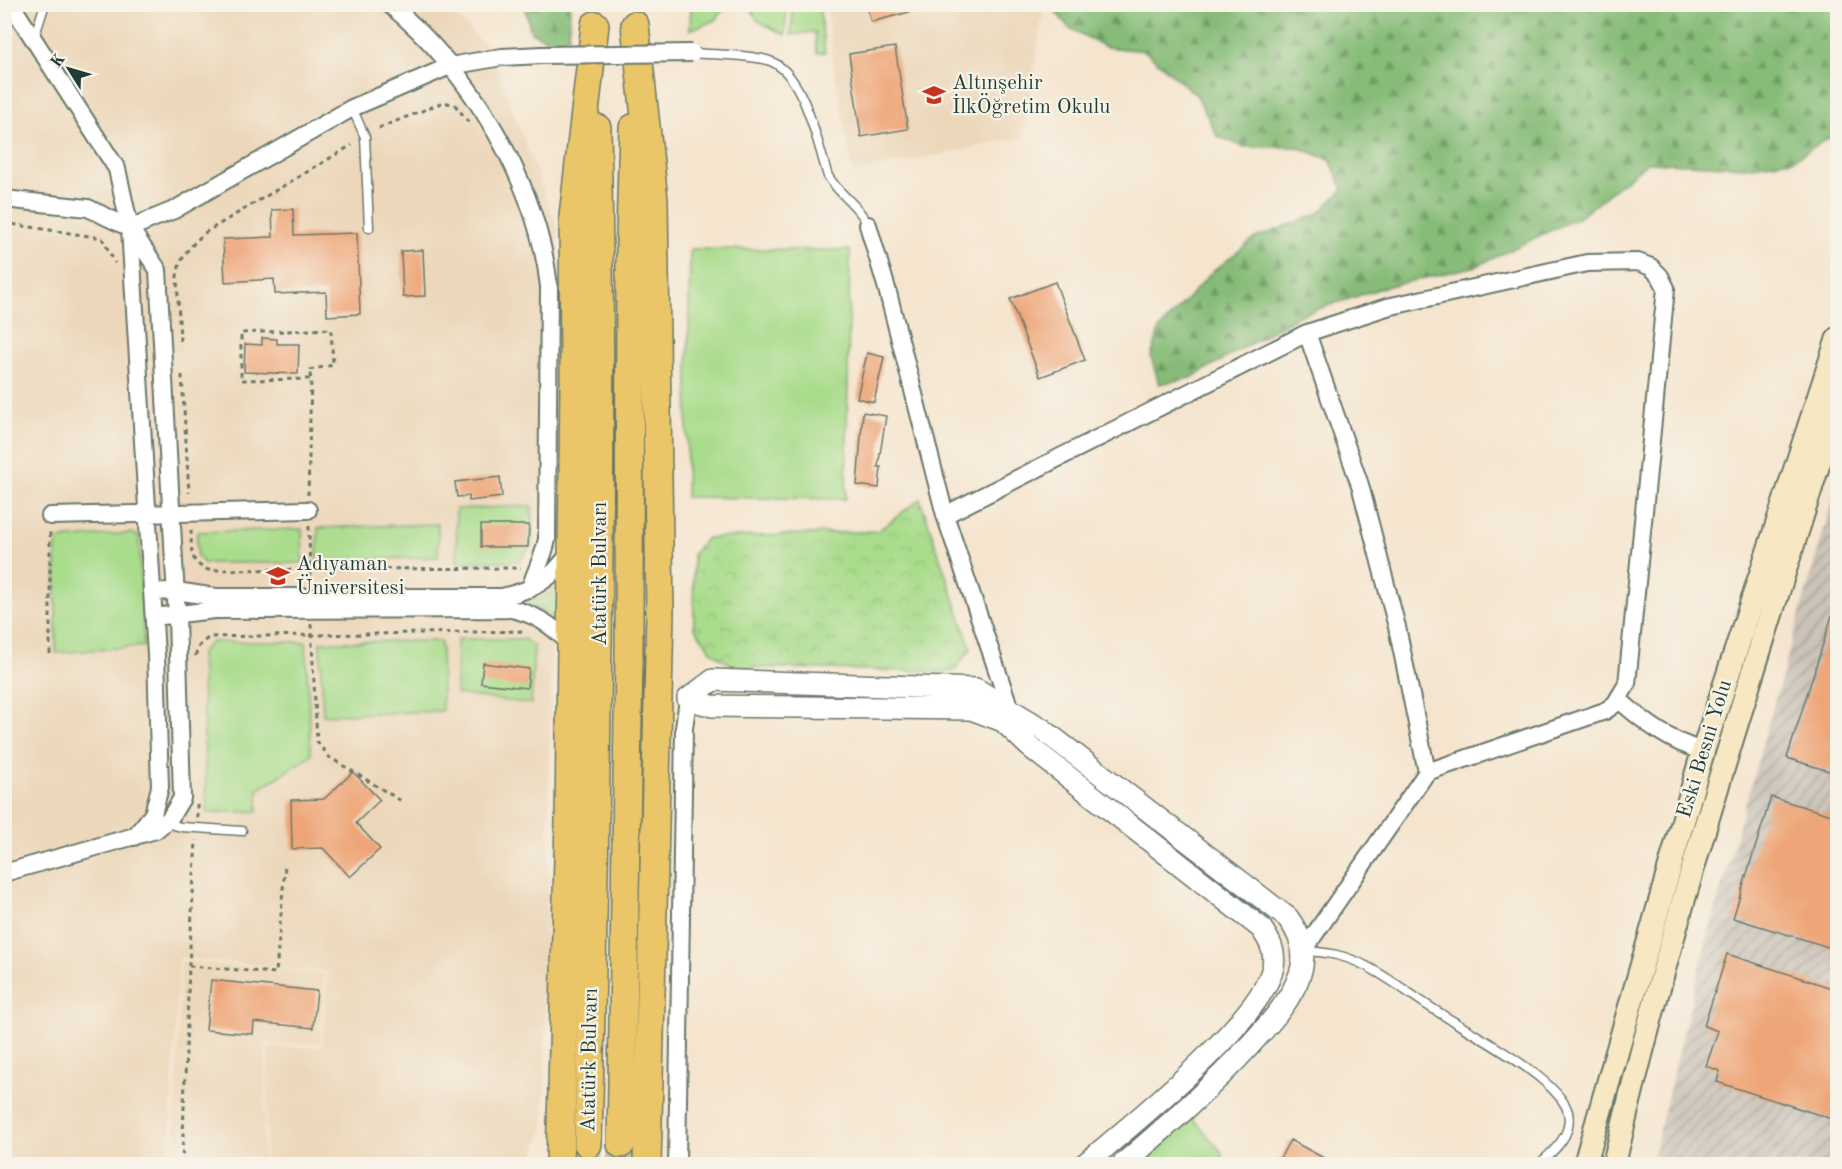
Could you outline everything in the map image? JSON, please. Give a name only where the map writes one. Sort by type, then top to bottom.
[{"type":"highway","name":"Atatürk Bulvarı","points":[[588,1144],[599,658],[601,347],[595,15]]},
{"type":"highway","points":[[559,1163],[572,550],[573,216],[595,15]]},
{"type":"highway","name":"Atatürk Bulvarı","points":[[621,1144],[629,645],[630,236],[635,15]]},
{"type":"highway","points":[[635,15],[654,200],[660,613],[645,1161]]},
{"type":"main road","name":"Eski Besni Yolu","points":[[1585,1164],[1703,751],[1838,338]]},
{"type":"main road","name":"Eski Besni Yolu","points":[[1614,1164],[1654,1005],[1727,757],[1838,402]]},
{"type":"street","points":[[4,873],[156,830],[159,818],[160,787],[154,617],[147,512],[124,270],[130,228],[117,169],[11,4]]},
{"type":"street","points":[[389,4],[450,66],[498,134],[513,162],[545,255],[549,286],[547,538],[544,557],[535,571],[530,589]]},
{"type":"street","points":[[130,228],[174,210],[352,108],[450,66],[502,57],[692,53]]},
{"type":"street","points":[[4,199],[88,208],[130,228],[158,270],[176,591],[182,798],[159,818]]},
{"type":"street","points":[[868,225],[887,288],[945,515],[1006,715],[1029,746],[1261,928],[1272,946],[1274,966],[1245,1014],[1195,1070],[1085,1164]]},
{"type":"street","points":[[945,515],[1307,333],[1387,307],[1587,263],[1638,262],[1651,267],[1660,276],[1666,288],[1627,684],[1618,699],[1605,711],[1427,772],[1303,951]]},
{"type":"street","points":[[1307,333],[1360,485],[1397,627],[1427,772]]},
{"type":"street","points":[[50,516],[308,510]]},
{"type":"street","points":[[152,592],[176,591],[216,597],[502,597],[530,589],[546,581],[572,550]]},
{"type":"street","points":[[154,617],[214,610],[511,609],[537,616],[557,630],[570,644]]},
{"type":"street","points":[[677,1164],[683,739],[688,699],[712,706],[971,709],[1006,715],[1042,729],[1288,918],[1297,930],[1303,951],[1301,973],[1288,999],[1265,1029],[1213,1085],[1123,1164]]},
{"type":"street","points":[[1618,699],[1638,717],[1680,745],[1703,751]]},
{"type":"lane","points":[[34,39],[45,4]]},
{"type":"lane","points":[[692,53],[761,59],[776,64],[789,74],[798,87],[828,176],[834,186],[862,212],[868,225]]},
{"type":"lane","points":[[352,108],[365,136],[369,228]]},
{"type":"lane","points":[[159,818],[197,828],[242,831]]},
{"type":"lane","points":[[1303,951],[1332,952],[1366,966],[1507,1054],[1552,1088],[1564,1102],[1568,1113],[1568,1129],[1562,1143],[1539,1164]]},
{"type":"path","points":[[379,128],[449,102],[455,105],[479,136],[498,134]]},
{"type":"path","points":[[180,342],[178,266],[189,248],[206,232],[352,145]]},
{"type":"path","points":[[4,223],[102,238],[124,270]]},
{"type":"path","points":[[311,596],[308,510],[312,379],[309,370],[333,365],[331,329],[241,333],[241,380],[312,379]]},
{"type":"path","points":[[181,364],[189,493]]},
{"type":"path","points":[[50,516],[50,654]]},
{"type":"path","points":[[191,530],[191,557],[200,567],[208,570],[521,568],[535,571]]},
{"type":"path","points":[[195,666],[199,646],[209,637],[535,633]]},
{"type":"path","points":[[312,636],[317,741],[329,757],[403,802]]},
{"type":"path","points":[[182,1164],[197,794]]},
{"type":"path","points":[[189,966],[276,973],[285,865]]},
{"type":"shaded area","name":"Altınşehir İlkÖğretim Okulu","points":[[1028,4],[1043,13],[1023,137],[853,173],[831,53],[827,5]]},
{"type":"shaded area","name":"Adıyaman Üniversitesi","points":[[5,5],[445,5],[490,50],[558,229],[544,1126],[532,1164],[265,1164],[268,1046],[322,1047],[327,972],[179,958],[169,1164],[5,1164]]},
{"type":"shaded area","points":[[1837,484],[1837,1164],[1651,1164],[1707,938]]},
{"type":"shaded area","points":[[181,961],[324,973],[320,1044],[266,1044],[263,1164],[173,1164]]},
{"type":"green space","points":[[691,4],[726,5],[716,20],[690,30]]},
{"type":"green space","points":[[524,5],[570,5],[569,37],[552,42],[531,32]]},
{"type":"green space","points":[[749,5],[787,5],[785,35],[758,21]]},
{"type":"green space","points":[[793,5],[819,5],[825,52],[817,53],[815,32],[791,35]]},
{"type":"green space","points":[[1050,5],[1837,5],[1837,133],[1792,160],[1745,167],[1648,162],[1581,216],[1477,266],[1385,287],[1300,315],[1191,378],[1159,384],[1151,357],[1159,330],[1210,274],[1255,238],[1318,214],[1343,189],[1330,160],[1297,147],[1244,147],[1217,136],[1197,96],[1145,51],[1106,47],[1069,28]]},
{"type":"green space","points":[[690,249],[850,250],[846,499],[686,497]]},
{"type":"green space","points":[[920,499],[971,649],[953,672],[734,667],[712,652],[694,627],[693,554],[707,538],[878,531]]},
{"type":"green space","points":[[532,506],[532,545],[519,561],[457,562],[456,509]]},
{"type":"green space","points":[[438,524],[438,557],[317,561],[318,528]]},
{"type":"green space","points":[[302,529],[303,563],[204,563],[197,556],[197,532]]},
{"type":"green space","points":[[133,533],[139,537],[144,646],[56,653],[56,545],[61,539]]},
{"type":"green space","points":[[563,582],[562,625],[544,611],[525,604],[546,596]]},
{"type":"green space","points":[[457,639],[524,639],[534,647],[531,704],[456,694]]},
{"type":"green space","points":[[441,641],[442,711],[323,715],[320,642]]},
{"type":"green space","points":[[211,642],[306,642],[311,755],[258,790],[258,811],[207,813],[201,653]]},
{"type":"green space","points":[[1191,1117],[1221,1151],[1223,1164],[1139,1164]]},
{"type":"building","points":[[866,4],[920,4],[921,9],[871,22]]},
{"type":"building","points":[[895,47],[908,129],[861,137],[849,54]]},
{"type":"building","points":[[293,209],[294,235],[357,233],[360,314],[327,316],[326,292],[275,294],[274,279],[225,282],[223,239],[273,237],[272,210]]},
{"type":"building","points":[[423,250],[425,296],[403,297],[401,251]]},
{"type":"building","points":[[1055,282],[1085,360],[1040,377],[1010,299]]},
{"type":"building","points":[[262,338],[277,339],[277,344],[299,344],[298,374],[244,372],[245,344],[262,345]]},
{"type":"building","points":[[867,353],[884,357],[874,402],[857,398]]},
{"type":"building","points":[[863,412],[886,416],[878,467],[881,467],[879,488],[857,485]]},
{"type":"building","points":[[500,477],[502,497],[469,501],[469,496],[457,497],[455,482]]},
{"type":"building","points":[[481,525],[529,525],[528,547],[481,547]]},
{"type":"building","points":[[1835,606],[1838,606],[1838,774],[1787,758]]},
{"type":"building","points":[[483,663],[529,669],[527,688],[481,683]]},
{"type":"building","points":[[353,772],[380,800],[356,823],[380,849],[350,877],[323,848],[292,849],[291,800],[324,799]]},
{"type":"building","points":[[1771,797],[1838,817],[1838,950],[1733,918]]},
{"type":"building","points":[[1727,954],[1838,990],[1838,1121],[1717,1082],[1720,1071],[1706,1066],[1718,1031],[1704,1026]]},
{"type":"building","points":[[211,980],[317,991],[313,1028],[254,1022],[253,1034],[206,1030]]},
{"type":"building","points":[[1290,1140],[1335,1164],[1277,1164]]},
{"type":"tunnel","points":[[588,1144],[588,1164]]},
{"type":"tunnel","points":[[620,1164],[621,1144]]},
{"type":"place","name":"Altınşehir İlkÖğretim Okulu","points":[[934,95]]},
{"type":"place","name":"Adıyaman Üniversitesi","points":[[278,576]]}]
